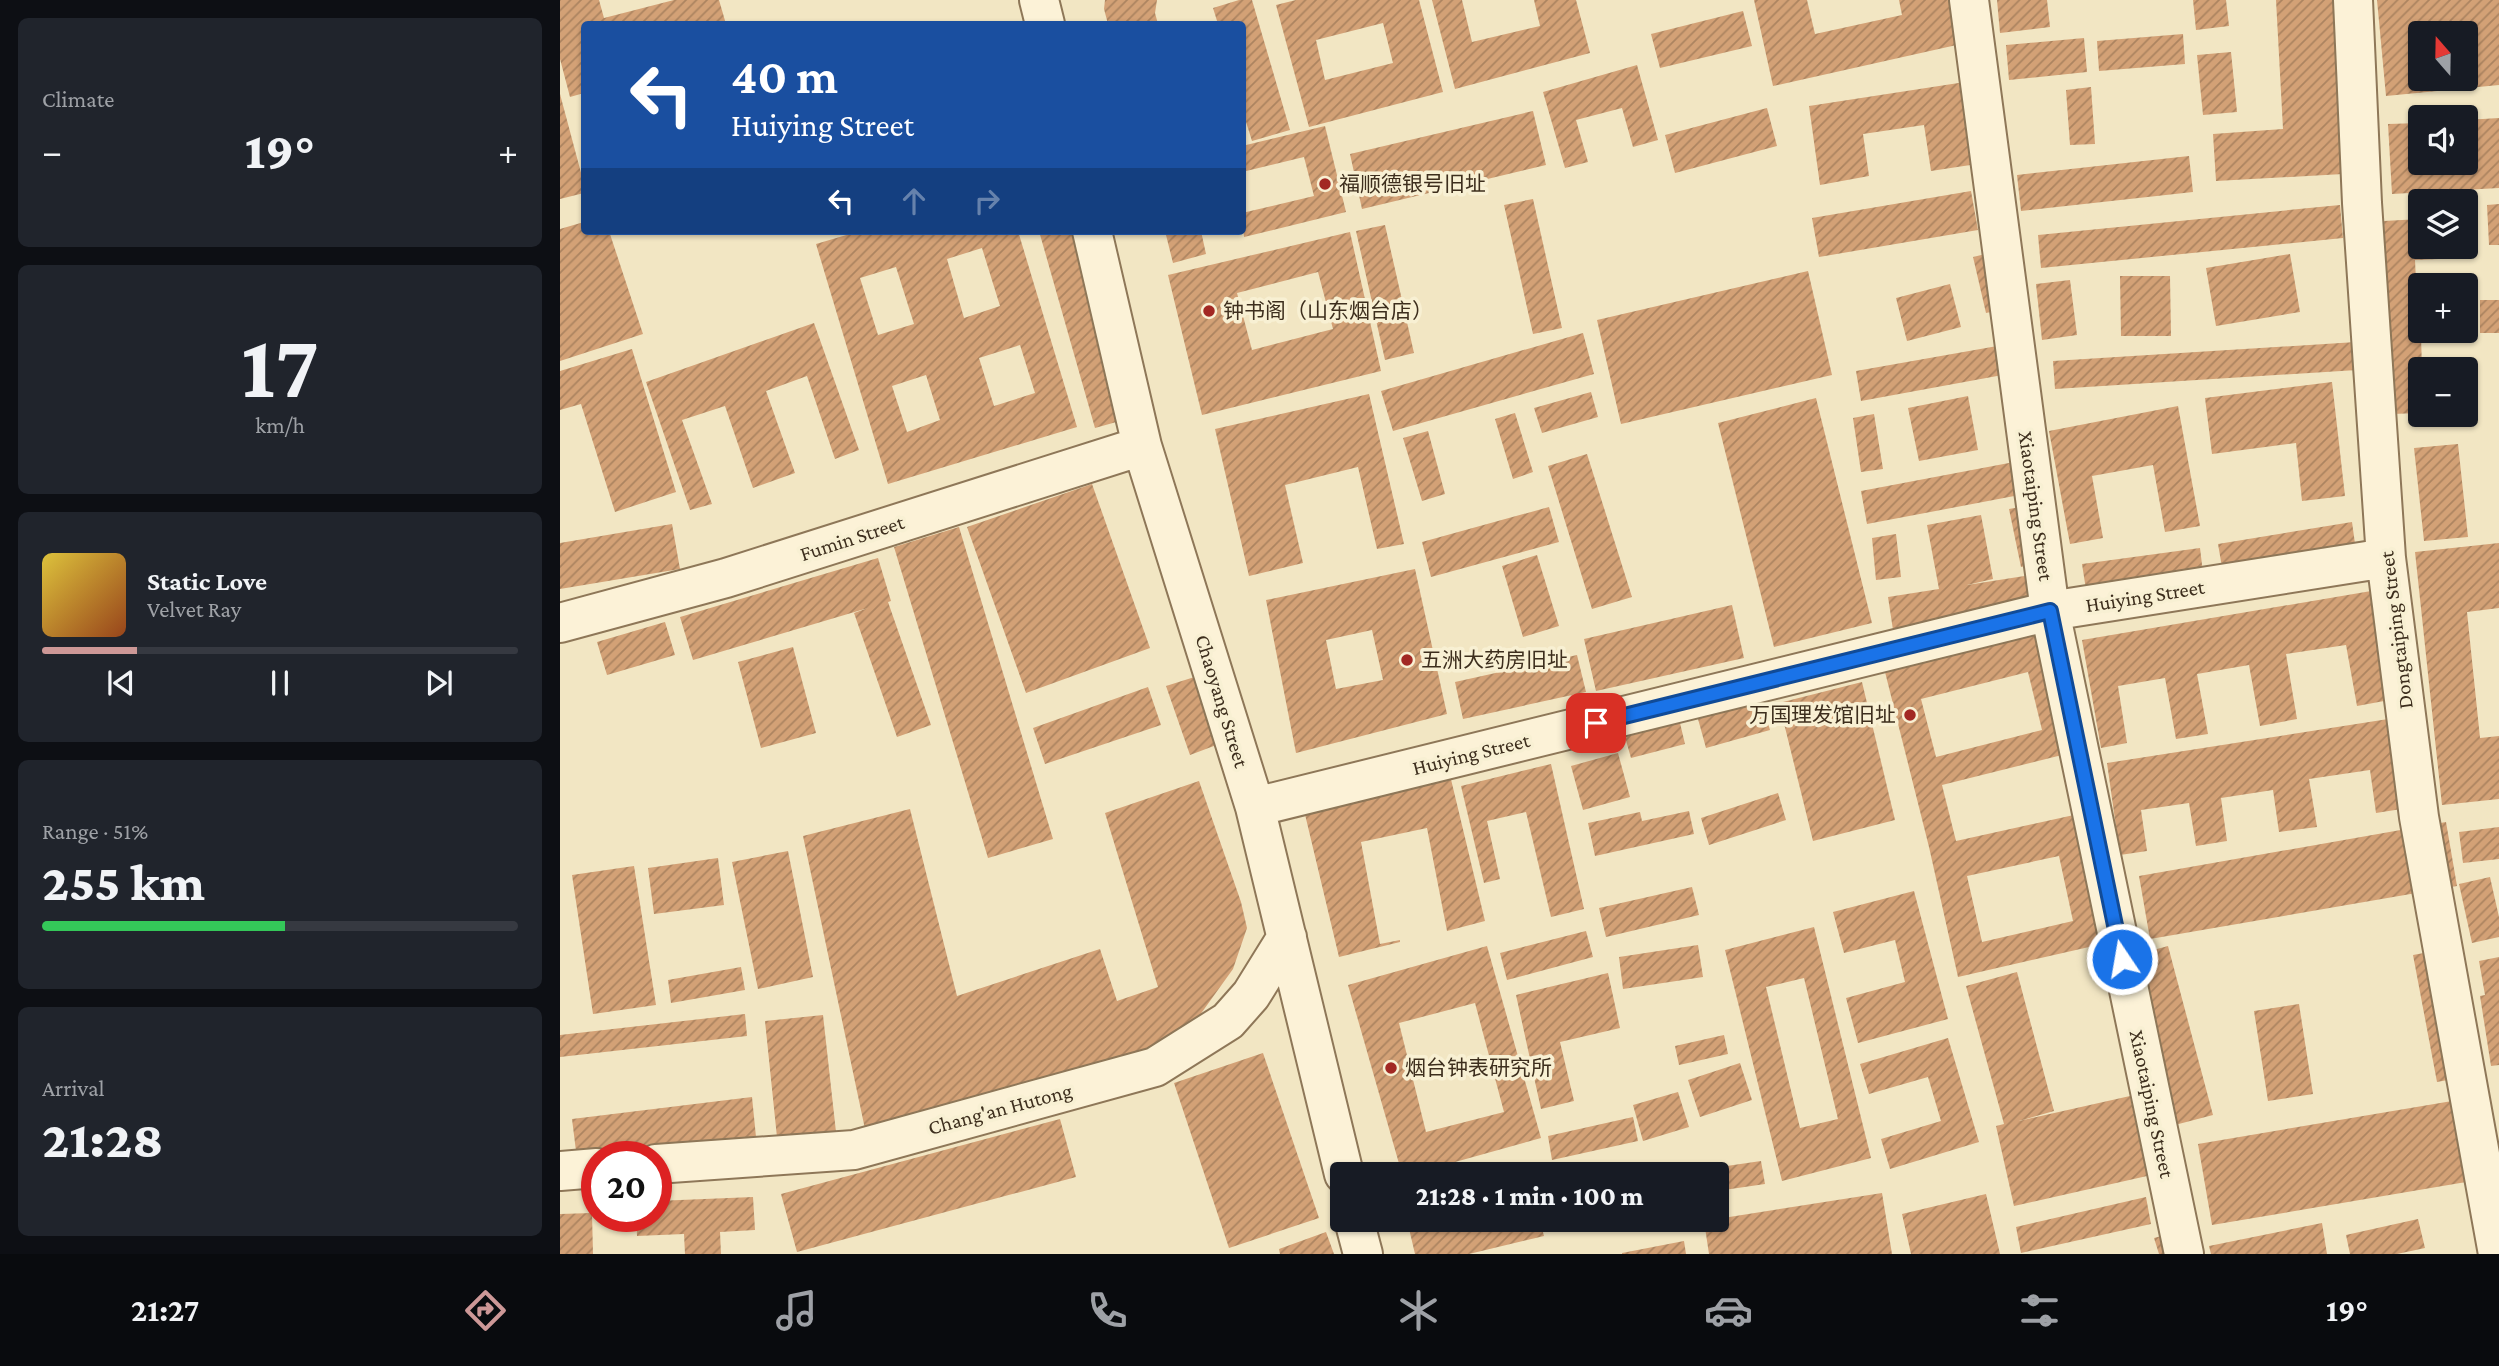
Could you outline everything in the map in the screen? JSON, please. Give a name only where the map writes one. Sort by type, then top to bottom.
[{"type":"street","points":[[1039,0],[1044,21]]},
{"type":"street","name":"Xiaotaiping Street","points":[[1969,0],[2050,611],[2184,1254]]},
{"type":"street","name":"Dongtaiping Street","points":[[2353,0],[2362,204],[2386,558],[2419,817],[2498,1254]]},
{"type":"street","name":"Chaoyang Street","points":[[1093,235],[1142,446],[1255,807],[1341,1162]]},
{"type":"street","name":"Fumin Street","points":[[560,623],[726,578],[1142,446]]},
{"type":"street","name":"Huiying Street","points":[[1255,807],[2050,611],[2386,558]]},
{"type":"street","name":"Chang'an Hutong","points":[[672,1163],[853,1150],[1155,1067],[1228,1021],[1251,995],[1287,937]]},
{"type":"street","points":[[560,1171],[581,1169]]},
{"type":"street","points":[[1357,1232],[1363,1254]]},
{"type":"building","points":[[560,0],[599,0],[604,18],[674,0],[719,0],[725,21],[581,21],[581,94],[570,97],[560,59]]},
{"type":"building","points":[[1105,0],[1157,0],[1155,13],[1157,21],[1107,21]]},
{"type":"building","points":[[1239,0],[1252,0],[1290,130],[1252,141],[1246,122],[1246,21],[1217,21],[1213,8]]},
{"type":"building","points":[[1296,0],[1419,0],[1443,92],[1309,127],[1276,5]],"holes":[[[1383,23],[1393,63],[1325,80],[1316,40]]]},
{"type":"building","points":[[1432,0],[1462,0],[1472,42],[1540,26],[1534,0],[1576,0],[1590,53],[1455,89]]},
{"type":"building","points":[[1754,0],[1807,0],[1815,34],[1902,15],[1899,0],[1951,0],[1961,44],[1773,86]]},
{"type":"building","points":[[1997,0],[2047,0],[2050,27],[2000,33]]},
{"type":"building","points":[[2193,0],[2226,0],[2229,26],[2196,30]]},
{"type":"building","points":[[2276,0],[2334,0],[2343,174],[2216,181],[2213,134],[2283,129]]},
{"type":"building","points":[[2377,0],[2499,0],[2499,85],[2478,87],[2478,21],[2408,21],[2408,91],[2437,91],[2386,96]]},
{"type":"building","points":[[1743,11],[1752,46],[1660,68],[1651,34]]},
{"type":"building","points":[[2183,34],[2185,64],[2099,71],[2097,41]]},
{"type":"building","points":[[2084,38],[2087,72],[2009,80],[2006,45]]},
{"type":"building","points":[[2231,52],[2237,112],[2203,115],[2197,55]]},
{"type":"building","points":[[1637,65],[1658,140],[1633,147],[1622,108],[1576,120],[1588,162],[1565,168],[1543,92]]},
{"type":"building","points":[[1965,82],[1977,164],[1931,171],[1924,125],[1863,134],[1869,176],[1820,185],[1809,106]]},
{"type":"building","points":[[2091,87],[2095,144],[2070,145],[2066,90]]},
{"type":"building","points":[[560,94],[581,173],[581,194],[560,199]]},
{"type":"building","points":[[1767,108],[1777,146],[1675,173],[1665,135]]},
{"type":"building","points":[[1533,111],[1546,165],[1362,209],[1350,154]]},
{"type":"building","points":[[2499,118],[2499,188],[2408,189],[2408,193],[2392,194],[2388,124],[2408,123],[2408,175],[2478,175],[2478,119]]},
{"type":"building","name":"福顺德银号旧址","points":[[1325,126],[1346,212],[1244,237],[1246,212],[1314,196],[1304,157],[1246,171],[1246,145]]},
{"type":"building","points":[[2189,156],[2193,192],[2021,211],[2017,175]]},
{"type":"building","points":[[1971,191],[1978,230],[1819,257],[1812,218]]},
{"type":"building","points":[[1533,199],[1562,328],[1533,334],[1504,205]]},
{"type":"building","points":[[2499,204],[2499,245],[2489,245],[2487,205]]},
{"type":"building","points":[[2340,205],[2343,238],[2041,268],[2038,235]]},
{"type":"building","points":[[2408,220],[2408,259],[2438,259],[2415,260],[2416,273],[2408,273],[2408,343],[2421,343],[2422,357],[2408,357],[2408,413],[2392,414],[2384,221]]},
{"type":"building","points":[[581,223],[581,235],[610,235],[643,334],[560,361],[560,229]]},
{"type":"building","points":[[1385,225],[1414,353],[1385,360],[1356,231]]},
{"type":"building","name":"钟书阁（山东烟台店）","points":[[1350,232],[1381,371],[1202,415],[1168,275]],"holes":[[[1318,272],[1333,329],[1252,350],[1237,293]]]},
{"type":"building","points":[[846,235],[1019,235],[1077,427],[888,484],[816,244]],"holes":[[[982,248],[1000,306],[964,318],[947,259]],[[896,267],[914,324],[878,335],[860,278]],[[1020,345],[1035,393],[994,406],[979,358]],[[926,375],[940,420],[907,432],[892,386]]]},
{"type":"building","points":[[1040,235],[1082,235],[1134,417],[1095,428]]},
{"type":"building","points":[[1166,235],[1202,235],[1206,254],[1173,263]]},
{"type":"building","points":[[2002,250],[2014,307],[1986,313],[1973,257]]},
{"type":"building","points":[[2290,254],[2300,312],[2216,326],[2206,268]]},
{"type":"building","points":[[1808,271],[1832,375],[1621,424],[1597,320]]},
{"type":"building","points":[[2120,276],[2170,276],[2171,336],[2121,336]]},
{"type":"building","points":[[2070,280],[2077,335],[2042,340],[2036,284]]},
{"type":"building","points":[[1950,284],[1961,327],[1907,341],[1896,298]]},
{"type":"building","points":[[2480,300],[2499,300],[2499,333],[2480,333]]},
{"type":"building","points":[[814,323],[859,450],[835,459],[807,376],[766,391],[795,473],[753,488],[725,406],[682,420],[712,504],[690,510],[646,382]]},
{"type":"building","points":[[1583,333],[1594,374],[1393,431],[1381,391]]},
{"type":"building","points":[[2356,342],[2357,370],[2055,389],[2053,361]]},
{"type":"building","points":[[2003,345],[2008,374],[1861,401],[1856,371]]},
{"type":"building","points":[[632,349],[676,492],[615,512],[581,404],[560,410],[560,371]]},
{"type":"building","points":[[2332,382],[2345,496],[2302,501],[2296,443],[2212,454],[2205,398]]},
{"type":"building","points":[[1591,392],[1598,417],[1542,433],[1534,408]]},
{"type":"building","points":[[1369,394],[1404,544],[1377,549],[1358,467],[1285,485],[1303,563],[1249,576],[1215,429]]},
{"type":"building","points":[[1968,396],[1978,450],[1919,461],[1908,408]]},
{"type":"building","points":[[1816,398],[1872,623],[1774,647],[1718,423]]},
{"type":"building","points":[[2178,406],[2200,526],[2165,532],[2153,465],[2092,476],[2103,538],[2070,544],[2049,431]]},
{"type":"building","points":[[1515,413],[1533,472],[1513,479],[1495,419]]},
{"type":"building","points":[[1874,414],[1883,469],[1861,472],[1853,418]]},
{"type":"building","points":[[1428,431],[1445,494],[1422,501],[1403,438]]},
{"type":"building","points":[[2458,444],[2468,537],[2424,541],[2414,448]]},
{"type":"building","points":[[1587,454],[1632,597],[1592,609],[1548,466]]},
{"type":"building","points":[[2035,458],[2041,491],[1867,524],[1861,491]]},
{"type":"building","points":[[1092,484],[1150,648],[1026,693],[967,527]]},
{"type":"building","points":[[2042,503],[2054,560],[2021,567],[2009,509]]},
{"type":"building","points":[[1549,507],[1559,542],[1431,577],[1422,542]]},
{"type":"building","points":[[1981,515],[1993,579],[1967,585],[2056,571],[2061,603],[1893,630],[1888,597],[1939,589],[1927,525]]},
{"type":"building","points":[[2352,522],[2356,551],[2223,573],[2218,544]]},
{"type":"building","points":[[672,524],[680,569],[560,589],[560,543]]},
{"type":"building","points":[[959,527],[1053,839],[988,858],[894,547]]},
{"type":"building","points":[[1896,534],[1901,577],[1876,580],[1872,538]]},
{"type":"building","points":[[2499,543],[2499,608],[2467,612],[2480,738],[2499,736],[2499,799],[2442,805],[2415,552]]},
{"type":"building","points":[[2200,548],[2204,581],[2087,596],[2082,564]]},
{"type":"building","points":[[1537,555],[1559,626],[1523,637],[1502,566]]},
{"type":"building","points":[[878,558],[891,601],[888,602],[931,725],[897,737],[854,613],[868,608],[693,660],[680,617]]},
{"type":"building","name":"五洲大药房旧址","points":[[1415,569],[1447,714],[1296,753],[1266,600]],"holes":[[[1372,630],[1383,680],[1336,689],[1326,640]]]},
{"type":"building","points":[[2377,590],[2395,699],[2357,706],[2346,645],[2286,654],[2297,719],[2260,726],[2249,665],[2197,674],[2208,734],[2176,739],[2165,678],[2118,686],[2127,743],[2101,748],[2082,640]]},
{"type":"building","points":[[1732,605],[1744,658],[1596,691],[1584,639]]},
{"type":"building","points":[[665,622],[675,655],[607,675],[597,642]]},
{"type":"building","points":[[2039,632],[2070,753],[1942,785],[1956,841],[2083,813],[2111,942],[1958,977],[1885,672]],"holes":[[[2028,672],[2042,730],[1936,757],[1921,699]],[[2059,856],[2073,921],[1982,942],[1967,876]]]},
{"type":"building","points":[[793,647],[816,733],[761,748],[738,662]]},
{"type":"building","points":[[1577,655],[1586,692],[1463,719],[1455,682]]},
{"type":"building","points":[[1204,674],[1227,741],[1190,755],[1166,686]]},
{"type":"building","points":[[1862,682],[1895,820],[1813,841],[1779,703]]},
{"type":"building","points":[[1148,687],[1161,725],[1045,764],[1033,728]]},
{"type":"building","points":[[1761,701],[1770,730],[1706,748],[1698,719]]},
{"type":"building","points":[[2401,717],[2414,807],[2376,813],[2370,770],[2309,779],[2317,827],[2279,832],[2273,790],[2221,798],[2227,841],[2196,846],[2189,803],[2141,810],[2147,851],[2120,855],[2107,763]]},
{"type":"building","points":[[1680,723],[1685,744],[1631,758],[1625,737]]},
{"type":"building","points":[[1618,753],[1630,797],[1583,810],[1571,766]]},
{"type":"building","points":[[1551,764],[1584,909],[1551,917],[1526,812],[1487,821],[1500,879],[1484,883],[1461,786]]},
{"type":"building","points":[[1449,771],[1485,921],[1447,931],[1427,828],[1361,842],[1380,944],[1400,942],[1339,957],[1303,806]]},
{"type":"building","points":[[1199,781],[1241,902],[1247,928],[1233,969],[1187,1033],[1146,1064],[865,1129],[803,836],[910,809],[957,996],[1100,949],[1117,1001],[1158,987],[1105,813]]},
{"type":"building","points":[[1778,793],[1786,820],[1709,845],[1701,818]]},
{"type":"building","points":[[1689,811],[1694,834],[1595,856],[1588,823],[1640,812],[1642,821]]},
{"type":"building","points":[[2446,822],[2457,886],[2150,939],[2139,876]]},
{"type":"building","points":[[2499,827],[2499,859],[2463,863],[2459,832]]},
{"type":"building","points":[[788,851],[813,977],[758,989],[732,862]]},
{"type":"building","points":[[718,858],[724,905],[654,914],[648,868]]},
{"type":"building","points":[[634,866],[656,1005],[593,1014],[572,875]]},
{"type":"building","points":[[2490,877],[2499,917],[2499,937],[2472,943],[2459,884]]},
{"type":"building","points":[[1692,887],[1699,915],[1606,937],[1599,908]]},
{"type":"building","points":[[1914,891],[1948,1019],[1858,1043],[1846,998],[1905,982],[1895,940],[1844,953],[1833,912]]},
{"type":"building","points":[[1814,927],[1871,1158],[1782,1181],[1725,950]],"holes":[[[1804,978],[1838,1119],[1800,1128],[1766,987]]]},
{"type":"building","points":[[1586,931],[1593,957],[1507,980],[1500,953]]},
{"type":"building","points":[[1698,945],[1703,977],[1623,989],[1619,957]]},
{"type":"building","name":"烟台钟表研究所","points":[[1487,946],[1541,1138],[1455,1162],[1399,1162],[1348,985]],"holes":[[[1475,1003],[1504,1112],[1426,1132],[1399,1023]]]},
{"type":"building","points":[[2168,946],[2213,1115],[2152,1131],[2106,963]]},
{"type":"building","points":[[2440,950],[2463,1077],[2437,1082],[2413,955]]},
{"type":"building","points":[[2499,957],[2499,1065],[2491,1066],[2480,996],[2485,995],[2479,961]]},
{"type":"building","points":[[741,967],[745,990],[671,1003],[668,980]]},
{"type":"building","points":[[2017,972],[2054,1111],[2019,1121],[2130,1096],[2147,1176],[2014,1206],[1996,1126],[2004,1124],[1966,986]]},
{"type":"building","points":[[1608,973],[1620,1028],[1560,1042],[1574,1101],[1541,1109],[1516,995]]},
{"type":"building","points":[[2299,1004],[2313,1094],[2268,1101],[2254,1011]]},
{"type":"building","points":[[745,1014],[747,1036],[560,1057],[560,1035]]},
{"type":"building","points":[[823,1015],[837,1141],[778,1147],[765,1021]]},
{"type":"building","points":[[1724,1035],[1728,1054],[1679,1065],[1675,1046]]},
{"type":"building","points":[[1948,1038],[1979,1142],[1890,1169],[1881,1139],[1941,1121],[1928,1077],[1869,1094],[1860,1064]]},
{"type":"building","points":[[1263,1053],[1319,1218],[1229,1248],[1174,1083]]},
{"type":"building","points":[[1740,1063],[1752,1100],[1700,1117],[1688,1080]]},
{"type":"building","points":[[1678,1092],[1689,1127],[1643,1141],[1633,1105]]},
{"type":"building","points":[[752,1097],[756,1137],[672,1147],[672,1141],[581,1141],[581,1159],[577,1159],[572,1119]]},
{"type":"building","points":[[2458,1100],[2472,1181],[2212,1225],[2198,1144]]},
{"type":"building","points":[[1633,1117],[1638,1141],[1552,1160],[1548,1136]]},
{"type":"building","points":[[1060,1119],[1076,1177],[797,1252],[781,1194]]},
{"type":"building","points":[[1761,1161],[1765,1184],[1729,1189],[1729,1166]]},
{"type":"building","points":[[1882,1193],[1892,1254],[1709,1254],[1706,1232],[1729,1232],[1729,1217]]},
{"type":"building","points":[[1986,1194],[2000,1254],[1911,1254],[1902,1214]]},
{"type":"building","points":[[753,1197],[755,1230],[720,1232],[721,1254],[685,1254],[684,1234],[637,1236],[637,1232],[672,1232],[672,1200]]},
{"type":"building","points":[[2146,1197],[2151,1224],[2021,1253],[2016,1227]]},
{"type":"building","points":[[581,1213],[581,1232],[592,1232],[593,1254],[560,1254],[560,1214]]},
{"type":"building","points":[[2418,1219],[2425,1248],[2397,1254],[2350,1254],[2346,1235]]},
{"type":"building","points":[[2322,1223],[2327,1254],[2211,1254],[2209,1246]]},
{"type":"building","points":[[1326,1232],[1334,1254],[1280,1254],[1279,1249]]},
{"type":"building","points":[[1410,1232],[1543,1232],[1544,1236],[1469,1254],[1415,1254]]},
{"type":"building","points":[[2176,1232],[2182,1254],[2159,1254],[2154,1238]]},
{"type":"building","points":[[1684,1241],[1686,1254],[1622,1254],[1622,1253]]},
{"type":"place","name":"福顺德银号旧址","points":[[1325,184]]},
{"type":"place","name":"钟书阁（山东烟台店）","points":[[1209,311]]},
{"type":"place","name":"五洲大药房旧址","points":[[1407,660]]},
{"type":"place","name":"万国理发馆旧址","points":[[1910,715]]},
{"type":"place","name":"烟台钟表研究所","points":[[1391,1068]]},
{"type":"route","points":[[1596,723],[2050,611],[2122,959]]}]
